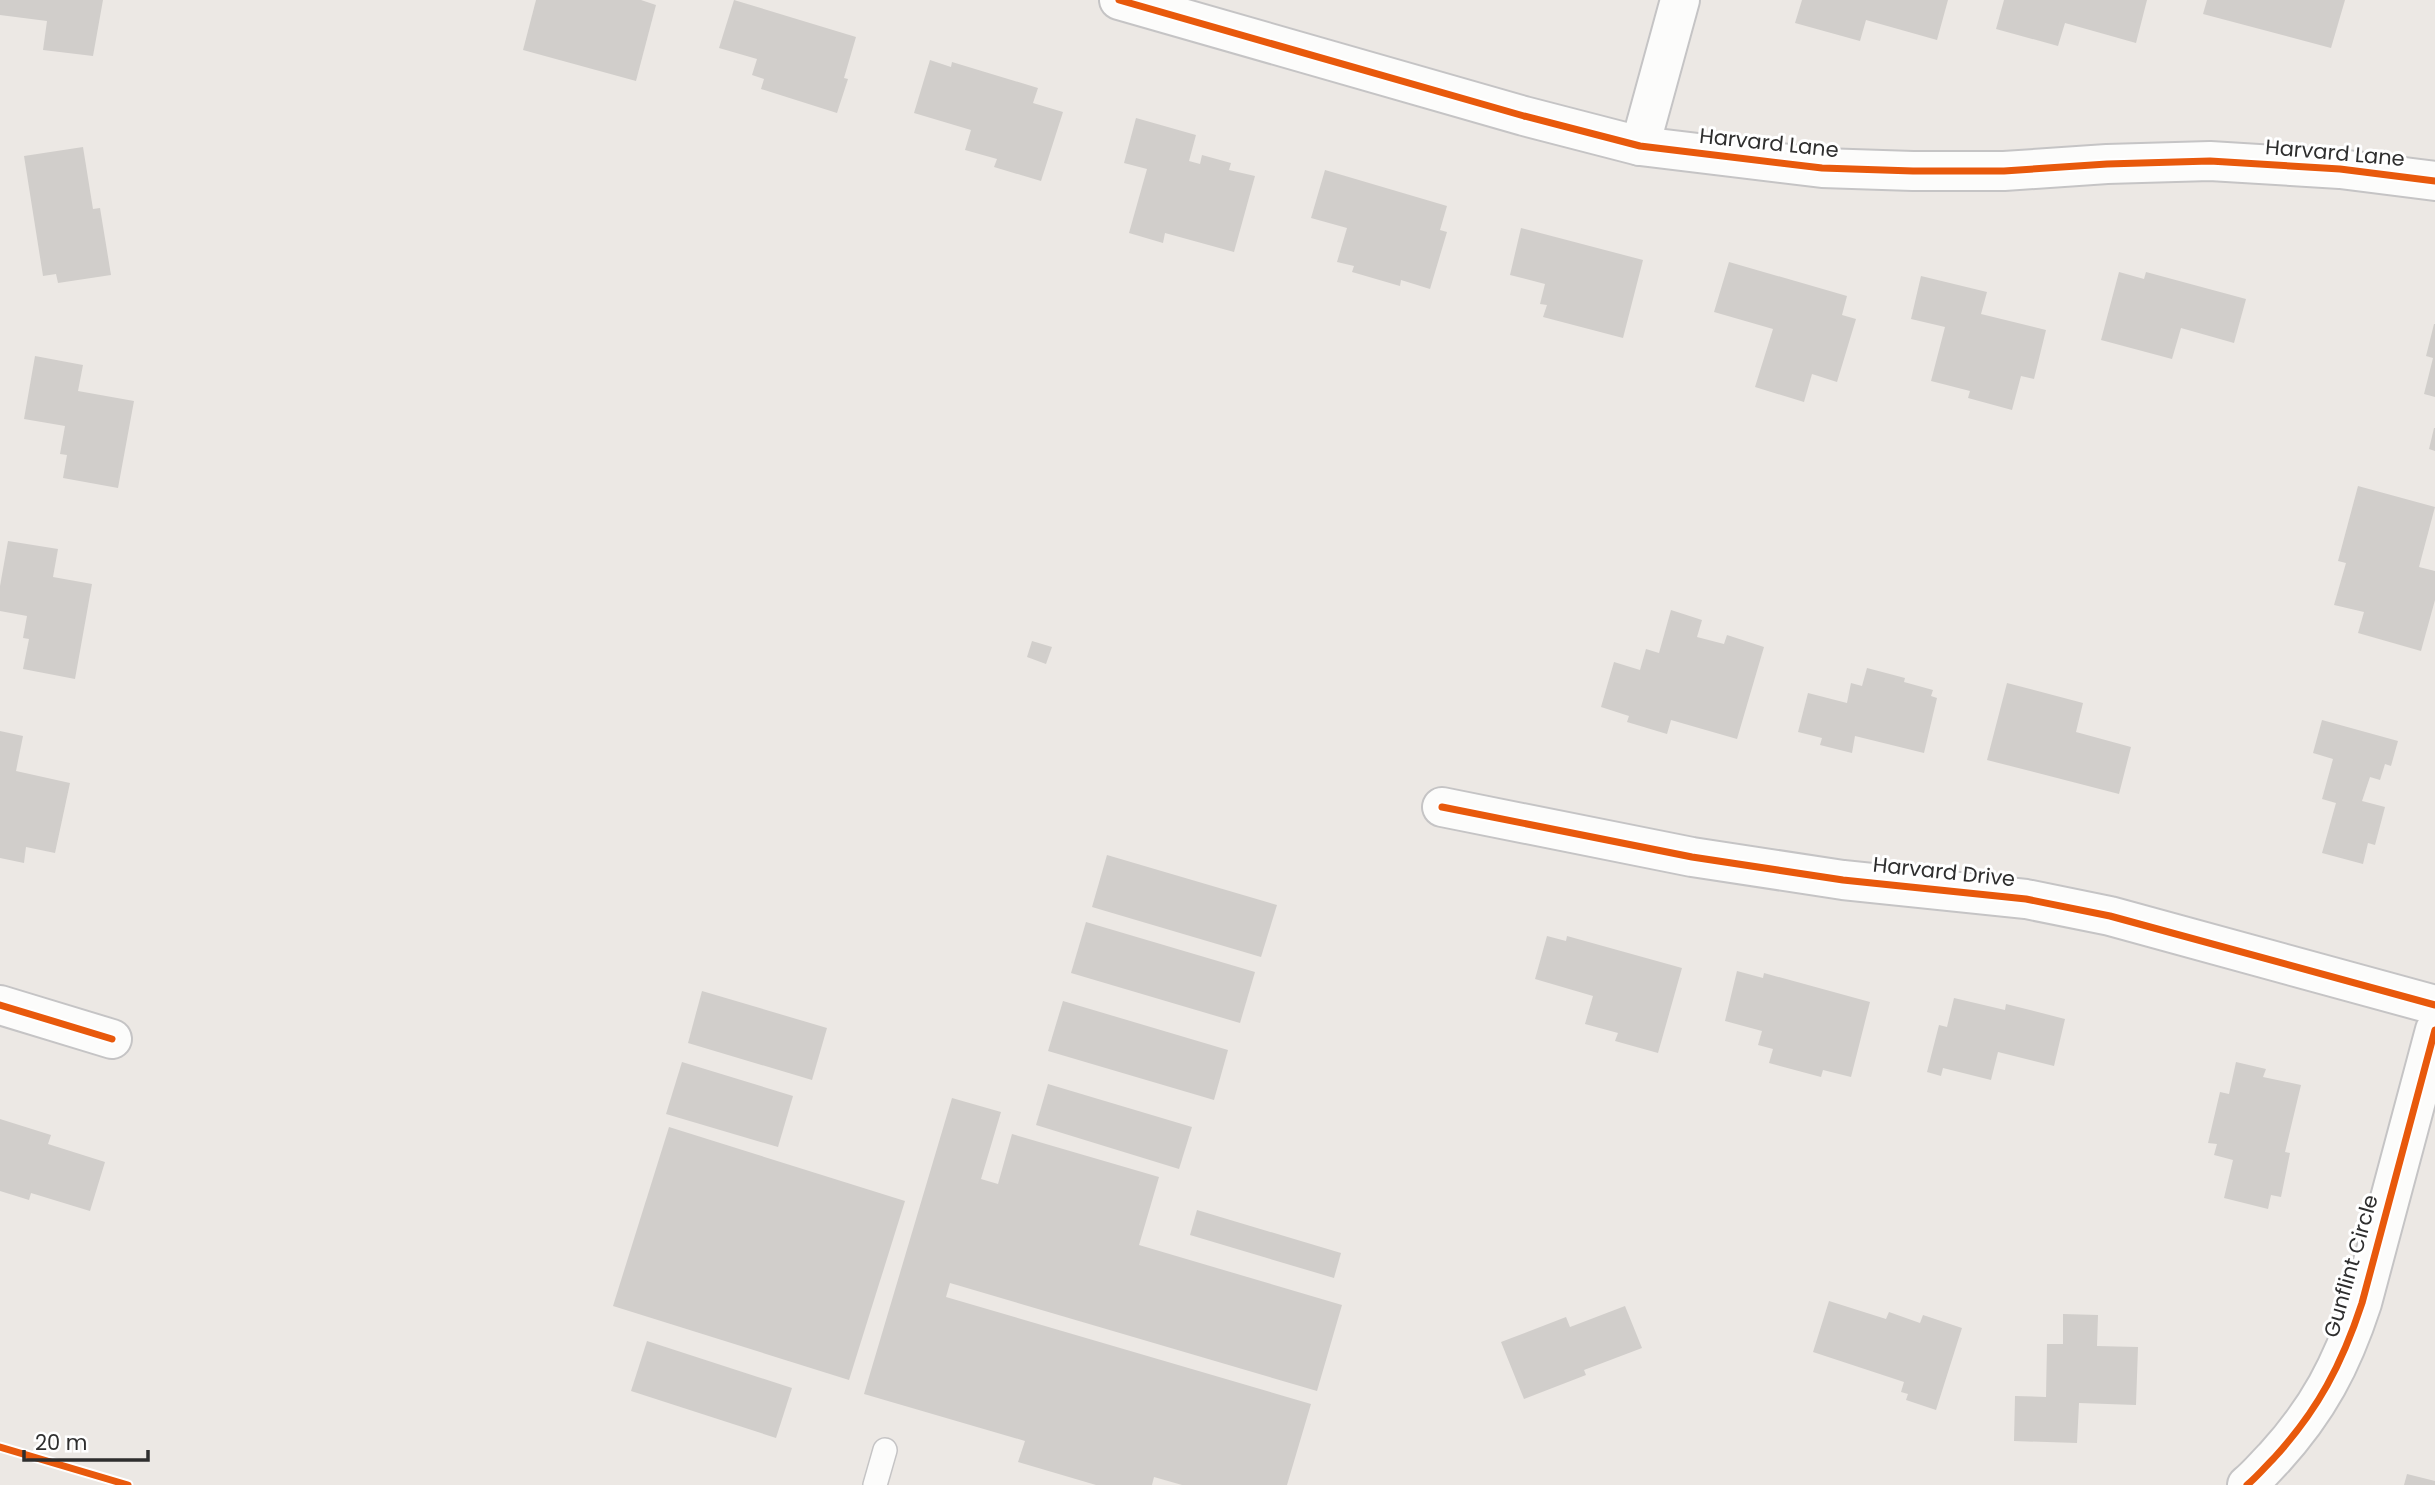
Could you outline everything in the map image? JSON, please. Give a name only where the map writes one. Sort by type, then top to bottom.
[{"type":"street","name":"Harvard Lane","points":[[1119,0],[1524,116],[1640,146],[1822,168],[2004,171],[2210,161],[2340,169],[2435,181]]},
{"type":"street","points":[[1640,146],[1680,0]]},
{"type":"street","name":"Harvard Drive","points":[[1442,807],[1692,857],[1843,880],[2026,899],[2110,916],[2435,1005]]},
{"type":"street","points":[[0,1005],[112,1039]]},
{"type":"street","name":"Gunflint Circle","points":[[2247,1485],[2298,1432],[2335,1374],[2350,1339],[2435,1030]]},
{"type":"lane","points":[[875,1485],[886,1450]]},
{"type":"building","points":[[0,0],[103,0],[93,56],[43,50],[47,21],[0,15]]},
{"type":"building","points":[[536,0],[641,0],[656,5],[636,81],[523,50]]},
{"type":"building","points":[[734,0],[856,37],[844,78],[848,79],[837,113],[761,89],[764,79],[752,75],[757,59],[719,48]]},
{"type":"building","points":[[1802,0],[1948,0],[1937,40],[1866,20],[1860,41],[1795,23]]},
{"type":"building","points":[[2004,0],[2147,0],[2136,43],[2065,23],[2058,46],[1996,29]]},
{"type":"building","points":[[2207,0],[2345,0],[2331,48],[2203,14]]},
{"type":"building","points":[[930,60],[951,67],[952,62],[1038,88],[1033,103],[1063,112],[1041,181],[994,167],[997,159],[965,150],[971,130],[914,113]]},
{"type":"building","points":[[1136,118],[1196,135],[1189,161],[1200,164],[1202,155],[1231,163],[1229,170],[1255,176],[1234,252],[1165,233],[1163,243],[1129,233],[1147,169],[1124,163]]},
{"type":"building","points":[[83,147],[93,209],[100,208],[111,275],[58,283],[56,274],[43,276],[24,156]]},
{"type":"building","points":[[1325,170],[1447,206],[1440,230],[1447,232],[1430,289],[1401,280],[1400,286],[1352,272],[1354,266],[1337,262],[1347,228],[1311,218]]},
{"type":"building","points":[[1521,228],[1643,260],[1623,338],[1543,317],[1547,305],[1540,304],[1545,284],[1510,275]]},
{"type":"building","points":[[1729,262],[1847,296],[1842,315],[1856,319],[1837,382],[1812,374],[1804,402],[1755,387],[1773,329],[1714,312]]},
{"type":"building","points":[[2119,272],[2144,279],[2146,272],[2246,299],[2234,343],[2181,328],[2172,359],[2101,340]]},
{"type":"building","points":[[1921,276],[1987,292],[1981,314],[2046,330],[2034,379],[2021,376],[2012,410],[1968,398],[1970,391],[1931,381],[1945,327],[1911,319]]},
{"type":"building","points":[[2434,324],[2435,397],[2424,394],[2433,358],[2426,356]]},
{"type":"building","points":[[35,356],[83,365],[78,391],[134,401],[118,488],[63,478],[67,455],[60,454],[65,426],[24,419]]},
{"type":"building","points":[[2435,428],[2435,451],[2429,449]]},
{"type":"building","points":[[2358,486],[2435,507],[2419,567],[2435,571],[2435,600],[2421,651],[2358,633],[2364,612],[2334,605],[2346,563],[2338,561]]},
{"type":"building","points":[[8,541],[58,549],[53,577],[92,584],[75,679],[23,669],[29,639],[23,638],[27,616],[0,611],[0,586]]},
{"type":"building","points":[[1671,610],[1702,620],[1697,637],[1724,644],[1727,635],[1764,647],[1737,739],[1671,720],[1667,734],[1627,722],[1629,716],[1601,707],[1614,662],[1640,670],[1646,649],[1659,653]]},
{"type":"building","points":[[1032,641],[1052,647],[1046,664],[1027,657]]},
{"type":"building","points":[[1867,668],[1905,678],[1904,682],[1933,690],[1931,696],[1937,698],[1924,753],[1855,736],[1852,753],[1820,745],[1822,738],[1798,732],[1808,693],[1847,703],[1851,683],[1862,686]]},
{"type":"building","points":[[2007,683],[2083,703],[2076,732],[2131,747],[2119,794],[1987,760]]},
{"type":"building","points":[[2322,720],[2398,741],[2391,766],[2385,764],[2380,780],[2370,777],[2362,801],[2385,807],[2375,845],[2368,843],[2363,864],[2322,853],[2336,803],[2322,799],[2333,759],[2313,753]]},
{"type":"building","points":[[0,731],[23,736],[16,771],[70,783],[55,853],[26,847],[24,863],[0,858]]},
{"type":"building","points":[[1107,855],[1277,905],[1261,957],[1092,907]]},
{"type":"building","points":[[1086,922],[1255,972],[1240,1023],[1071,973]]},
{"type":"building","points":[[1547,936],[1566,941],[1567,936],[1682,968],[1658,1053],[1615,1041],[1618,1033],[1585,1024],[1593,996],[1535,979]]},
{"type":"building","points":[[1737,971],[1763,978],[1764,973],[1870,1002],[1851,1077],[1823,1070],[1821,1077],[1769,1063],[1773,1049],[1758,1045],[1762,1031],[1725,1021]]},
{"type":"building","points":[[702,991],[827,1028],[812,1080],[688,1043]]},
{"type":"building","points":[[1954,998],[2005,1010],[2006,1004],[2065,1019],[2054,1066],[1998,1052],[1991,1080],[1943,1068],[1941,1076],[1927,1072],[1939,1025],[1947,1027]]},
{"type":"building","points":[[1063,1001],[1228,1050],[1214,1100],[1048,1051]]},
{"type":"building","points":[[682,1062],[793,1096],[778,1147],[666,1114]]},
{"type":"building","points":[[2236,1062],[2266,1069],[2263,1077],[2301,1085],[2285,1152],[2290,1153],[2281,1197],[2271,1195],[2268,1209],[2224,1198],[2233,1160],[2214,1155],[2217,1144],[2208,1143],[2220,1092],[2229,1094]]},
{"type":"building","points":[[1048,1084],[1192,1127],[1179,1169],[1036,1125]]},
{"type":"building","points":[[952,1098],[1001,1112],[981,1179],[998,1184],[1012,1134],[1159,1177],[1139,1245],[1342,1305],[1317,1391],[950,1283],[946,1297],[1311,1404],[1287,1485],[1182,1485],[1154,1477],[1152,1485],[1096,1485],[1018,1462],[1025,1441],[864,1394]]},
{"type":"building","points":[[0,1119],[51,1135],[48,1144],[105,1162],[90,1211],[31,1193],[29,1200],[0,1191]]},
{"type":"building","points":[[669,1127],[905,1201],[849,1380],[613,1306]]},
{"type":"building","points":[[1197,1210],[1341,1253],[1334,1278],[1190,1235]]},
{"type":"building","points":[[1829,1301],[1886,1319],[1889,1312],[1920,1323],[1923,1315],[1962,1328],[1936,1410],[1906,1400],[1908,1394],[1901,1392],[1904,1382],[1813,1352]]},
{"type":"building","points":[[1625,1306],[1642,1348],[1584,1370],[1586,1375],[1524,1399],[1501,1342],[1566,1317],[1570,1327]]},
{"type":"building","points":[[2063,1314],[2098,1315],[2097,1346],[2138,1347],[2136,1405],[2079,1403],[2077,1443],[2014,1441],[2015,1396],[2046,1397],[2047,1344],[2063,1344]]},
{"type":"building","points":[[647,1341],[792,1388],[776,1438],[631,1391]]},
{"type":"building","points":[[2407,1474],[2435,1481],[2435,1485],[2404,1485]]},
{"type":"cycle path","points":[[1119,0],[1524,116],[1640,146],[1822,168],[2004,171],[2210,161],[2340,169],[2435,181]]},
{"type":"cycle path","points":[[1442,807],[1692,857],[1843,880],[2026,899],[2110,916],[2435,1005]]},
{"type":"cycle path","points":[[0,1005],[112,1039]]},
{"type":"cycle path","points":[[2247,1485],[2304,1422],[2327,1385],[2346,1346],[2362,1303],[2435,1030]]},
{"type":"cycle path","points":[[0,1447],[128,1485]]}]
